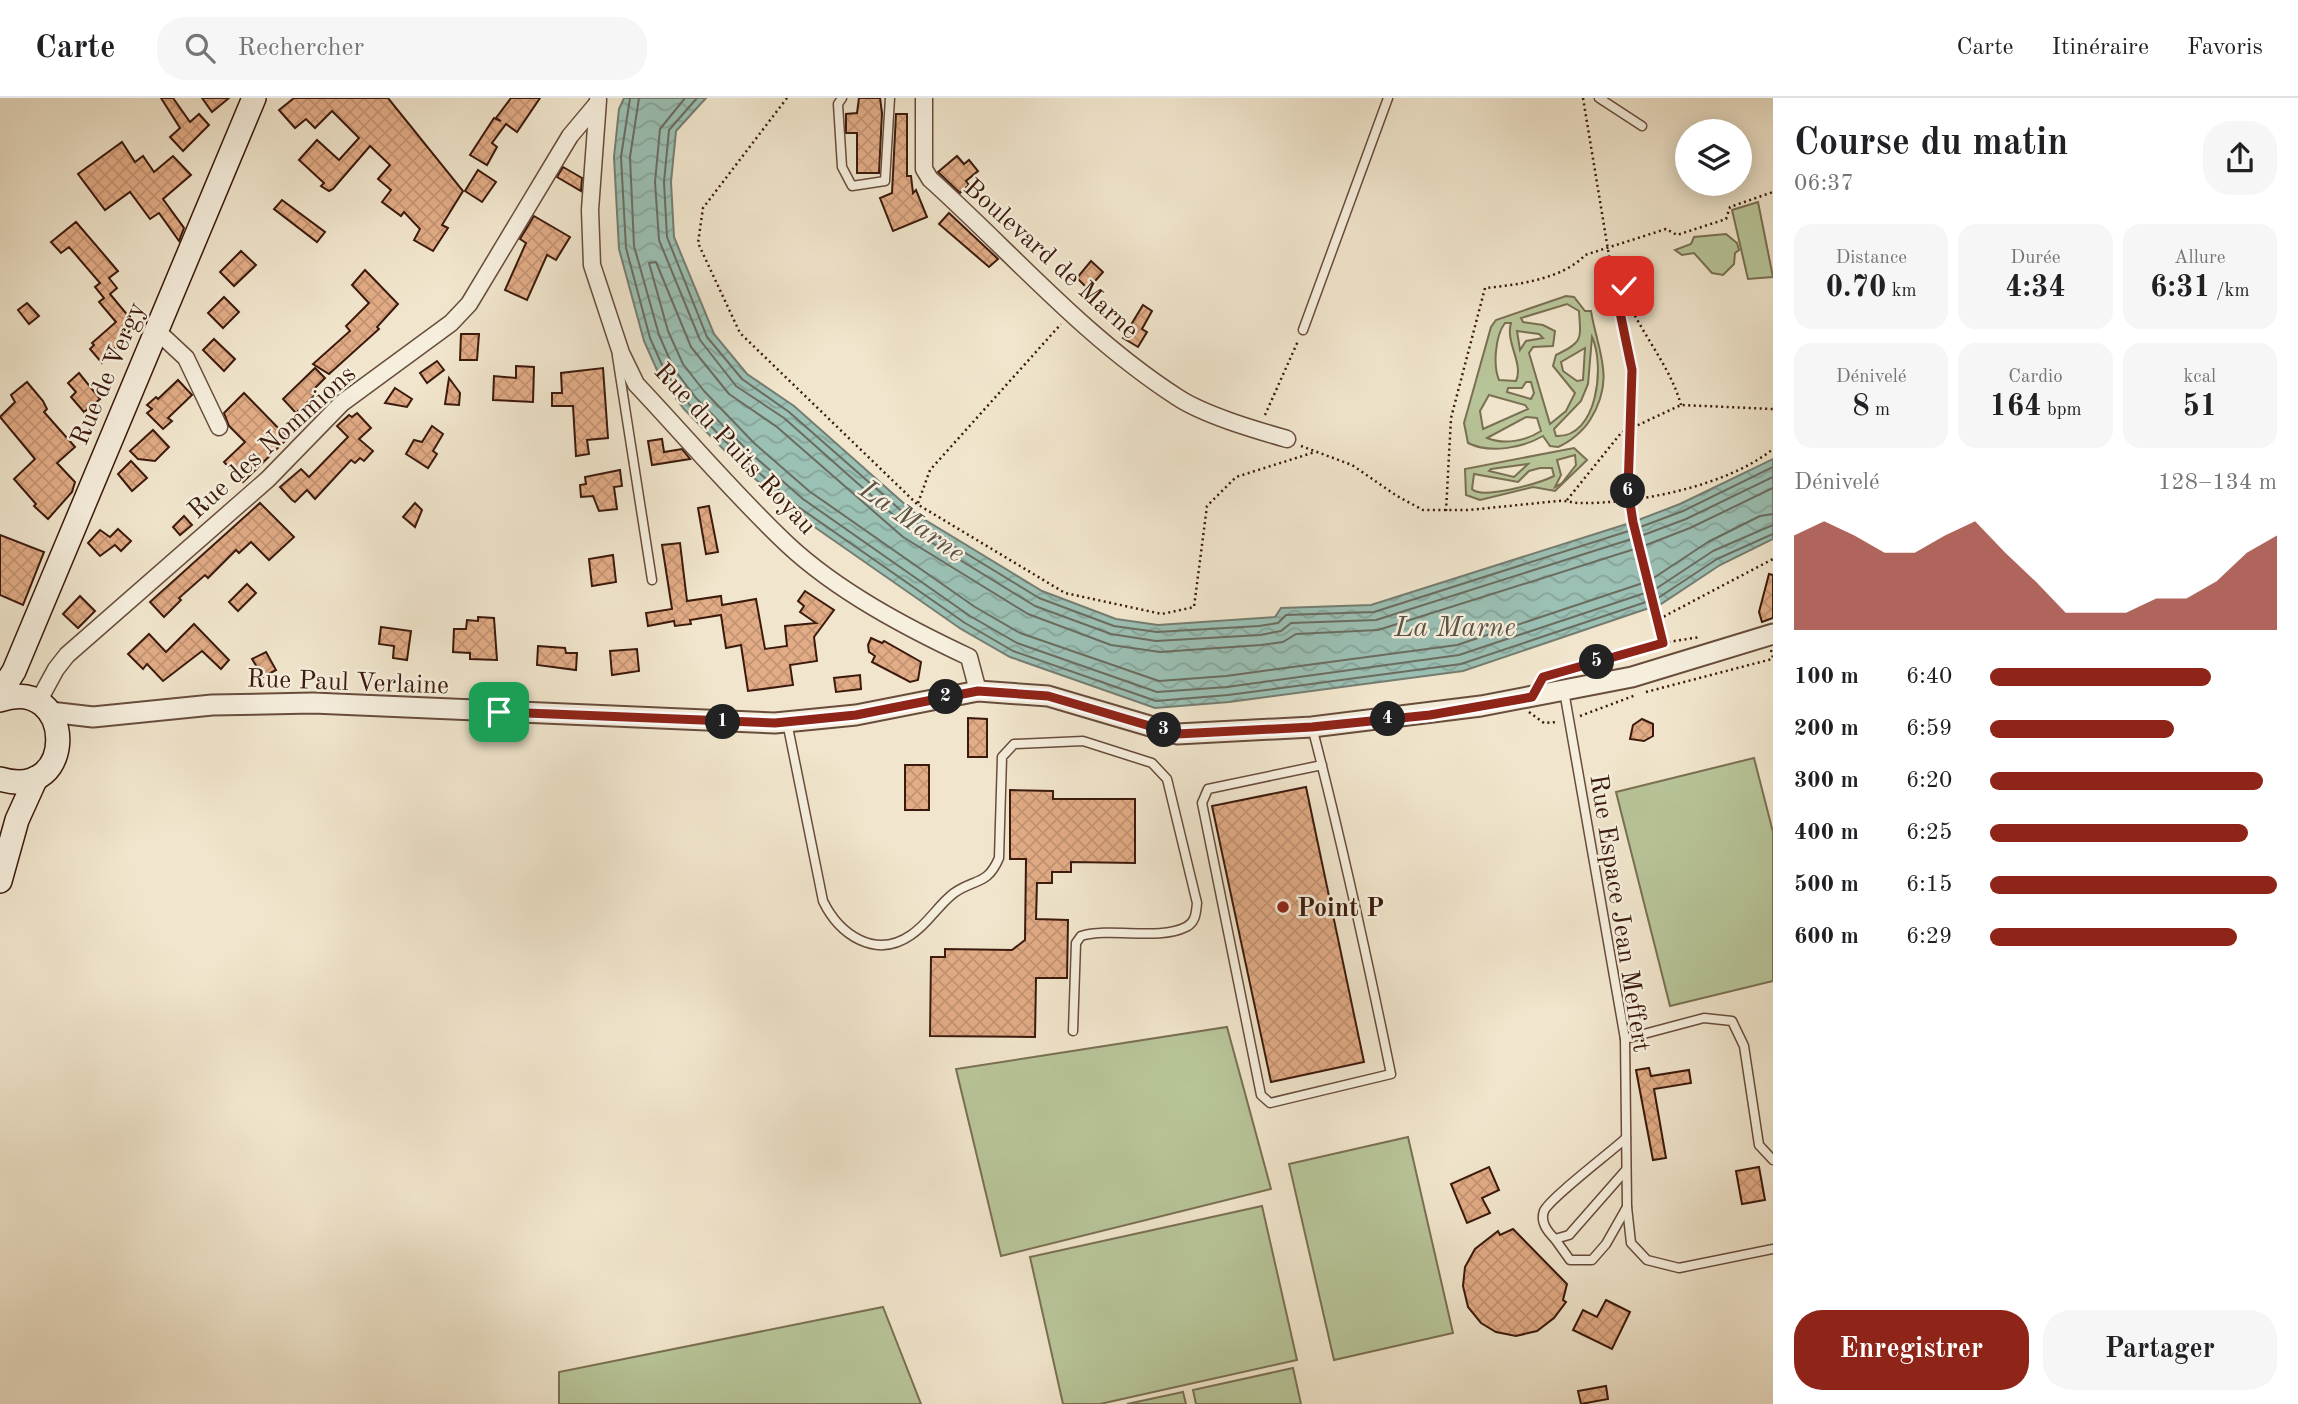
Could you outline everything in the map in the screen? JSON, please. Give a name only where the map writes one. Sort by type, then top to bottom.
[{"type":"main road","name":"Rue de Vergy","points":[[0,693],[14,671],[254,98]]},
{"type":"main road","points":[[0,881],[17,820],[36,778],[52,764],[59,744],[58,727],[14,671]]},
{"type":"main road","points":[[0,700],[38,704]]},
{"type":"main road","points":[[0,779],[18,782],[36,778]]},
{"type":"street","name":"Boulevard de Marne","points":[[924,98],[924,169],[930,179],[1070,313],[1179,399],[1258,431],[1287,439]]},
{"type":"street","name":"Rue du Puits Royau","points":[[597,102],[597,145],[590,242],[592,265],[612,326],[636,384],[788,545],[872,606],[912,630],[968,657],[978,691]]},
{"type":"street","name":"Rue des Nommions","points":[[38,704],[56,669],[68,655],[268,479],[342,403],[451,323],[469,304],[569,136],[597,102]]},
{"type":"street","points":[[156,330],[186,358],[219,426]]},
{"type":"street","points":[[978,691],[1048,696],[1177,734],[1312,727],[1430,715],[1524,699],[1560,682],[1632,677],[1773,634]]},
{"type":"street","name":"Rue Paul Verlaine","points":[[38,704],[93,717],[261,702],[685,721],[787,722],[856,715],[978,691]]},
{"type":"street","points":[[59,744],[93,717]]},
{"type":"lane","points":[[842,98],[838,104],[842,167],[852,186],[885,181],[890,98]]},
{"type":"lane","points":[[1303,330],[1388,98]]},
{"type":"lane","points":[[1599,98],[1643,126]]},
{"type":"lane","points":[[612,326],[652,580]]},
{"type":"lane","name":"Rue Espace Jean Meffert","points":[[1560,682],[1625,1039],[1627,1207],[1631,1243],[1647,1260],[1679,1268],[1773,1249]]},
{"type":"lane","points":[[787,722],[823,901],[831,917],[845,933],[860,941],[881,944],[909,937],[952,895],[977,884],[993,871],[999,858],[1002,757],[1014,744],[1083,741],[1152,763],[1167,779],[1197,902],[1196,917],[1187,926],[1165,932],[1095,932],[1081,936],[1076,943],[1073,1031]]},
{"type":"lane","points":[[1312,727],[1322,765],[1352,880],[1391,1074],[1270,1103],[1261,1096],[1202,803],[1208,789],[1322,765]]},
{"type":"lane","points":[[1625,1039],[1704,1018],[1732,1021],[1744,1046],[1759,1145],[1773,1160]]},
{"type":"lane","points":[[1626,1138],[1574,1184],[1553,1196],[1543,1213],[1544,1228],[1570,1260],[1592,1260],[1606,1244],[1627,1207]]},
{"type":"lane","points":[[1555,1239],[1569,1235],[1627,1169]]},
{"type":"path","points":[[786,98],[703,208],[698,243],[740,333],[917,504],[1065,593],[1162,614],[1194,607],[1206,506],[1236,477],[1315,452]]},
{"type":"path","points":[[1583,98],[1612,274],[1632,370],[1628,490],[1664,643]]},
{"type":"path","points":[[1446,511],[1451,418],[1485,288],[1516,285],[1576,265],[1585,255],[1608,246],[1666,229],[1677,235],[1726,219],[1730,207],[1773,192]]},
{"type":"path","points":[[1612,274],[1624,286],[1629,306],[1675,383],[1681,405]]},
{"type":"path","points":[[917,504],[930,470],[1070,313]]},
{"type":"path","points":[[1258,431],[1303,330]]},
{"type":"path","points":[[1631,396],[1634,399],[1634,428]]},
{"type":"path","points":[[1567,500],[1621,433],[1681,405],[1773,409]]},
{"type":"path","points":[[1287,439],[1352,465],[1423,510],[1446,511],[1567,500],[1576,503],[1632,499],[1686,488],[1754,465],[1773,449]]},
{"type":"path","points":[[1664,643],[1661,618],[1773,559]]},
{"type":"path","points":[[1560,682],[1664,643],[1703,637]]},
{"type":"path","points":[[1524,699],[1530,715],[1544,723],[1567,721],[1639,694],[1772,659]]},
{"type":"green space","points":[[1758,202],[1773,277],[1748,279],[1732,210]]},
{"type":"green space","points":[[1726,234],[1737,243],[1739,250],[1735,253],[1734,264],[1723,275],[1712,273],[1694,253],[1682,255],[1675,250],[1691,244],[1694,237]]},
{"type":"green space","points":[[1566,296],[1574,297],[1585,311],[1591,311],[1603,366],[1602,391],[1598,405],[1587,424],[1563,445],[1550,446],[1543,436],[1526,444],[1496,449],[1468,443],[1464,423],[1491,327],[1496,320]],"holes":[[[1567,304],[1579,311],[1578,339],[1571,347],[1556,355],[1553,366],[1575,393],[1566,411],[1550,424],[1529,353],[1533,347],[1553,346],[1555,331],[1543,325],[1523,322],[1521,318]],[[1505,323],[1511,323],[1510,338],[1518,367],[1516,381],[1499,380],[1497,343]],[[1517,331],[1539,334],[1543,338],[1526,341],[1520,350]],[[1592,337],[1598,365],[1595,398],[1581,425],[1570,433],[1556,436],[1554,429],[1581,401],[1588,384]],[[1585,348],[1583,380],[1577,381],[1563,371],[1561,362]],[[1526,382],[1531,382],[1534,393],[1531,399],[1507,392],[1508,388],[1522,388]],[[1489,395],[1525,405],[1528,409],[1483,429],[1480,411]],[[1526,417],[1537,418],[1541,431],[1515,441],[1487,438]]]},
{"type":"green space","points":[[1574,448],[1587,460],[1555,491],[1533,487],[1480,500],[1466,495],[1465,469]],"holes":[[[1575,455],[1576,465],[1562,483],[1555,487],[1561,475],[1557,460]],[[1528,464],[1514,477],[1489,471],[1491,469]],[[1552,468],[1554,476],[1499,492],[1487,493],[1472,489],[1474,474],[1518,482],[1529,471]]]},
{"type":"green space","points":[[1754,758],[1773,832],[1773,981],[1670,1006],[1616,792]]},
{"type":"green space","points":[[1227,1027],[1271,1189],[1001,1256],[956,1069]]},
{"type":"green space","points":[[1408,1137],[1453,1333],[1334,1360],[1289,1164]]},
{"type":"green space","points":[[1262,1206],[1297,1360],[1100,1404],[1063,1404],[1030,1257]]},
{"type":"green space","points":[[883,1307],[921,1404],[559,1404],[559,1372]]},
{"type":"green space","points":[[1293,1368],[1301,1404],[1196,1404],[1193,1390]]},
{"type":"green space","points":[[1183,1392],[1186,1404],[1127,1404]]},
{"type":"water","name":"La Marne","points":[[624,98],[706,98],[676,131],[671,182],[674,237],[714,334],[747,374],[794,406],[917,515],[1042,591],[1116,619],[1158,625],[1275,617],[1281,608],[1371,605],[1633,522],[1680,504],[1773,459],[1773,539],[1720,565],[1661,604],[1463,671],[1229,702],[1155,708],[1010,657],[961,629],[793,512],[736,462],[684,409],[660,377],[644,341],[619,249],[614,157],[619,109]]},
{"type":"building","points":[[161,98],[173,98],[190,122],[199,114],[209,125],[183,151],[170,137],[180,128]]},
{"type":"building","points":[[202,98],[229,98],[212,112]]},
{"type":"building","points":[[294,98],[388,98],[463,191],[442,225],[448,228],[433,251],[414,240],[420,229],[404,212],[401,216],[382,202],[391,190],[378,179],[390,165],[370,146],[333,189],[329,191],[321,186],[324,183],[299,160],[317,140],[339,160],[359,138],[332,111],[315,128],[306,119],[295,128],[279,110]]},
{"type":"building","points":[[511,98],[540,98],[517,132],[506,124],[492,143],[497,147],[487,165],[470,155],[494,118],[501,121],[496,118]]},
{"type":"building","points":[[859,98],[880,98],[882,113],[879,173],[857,173],[857,133],[846,133],[846,114],[857,113]]},
{"type":"building","points":[[896,114],[907,114],[907,176],[911,176],[913,193],[916,190],[927,217],[893,231],[880,198],[892,193]]},
{"type":"building","points":[[122,142],[135,162],[143,156],[154,172],[173,156],[191,175],[163,199],[184,228],[179,241],[159,213],[150,219],[130,192],[105,210],[78,174]]},
{"type":"building","points":[[957,156],[964,164],[969,160],[978,171],[966,181],[969,185],[960,193],[938,172]]},
{"type":"building","points":[[563,167],[582,178],[581,191],[557,177]]},
{"type":"building","points":[[478,170],[496,182],[482,202],[465,191]]},
{"type":"building","points":[[282,200],[325,232],[317,242],[274,209]]},
{"type":"building","points":[[949,213],[998,259],[989,267],[939,224]]},
{"type":"building","points":[[534,216],[570,237],[556,260],[547,255],[527,300],[505,290],[526,243],[520,239]]},
{"type":"building","points":[[76,222],[118,271],[109,278],[117,288],[110,294],[130,318],[126,321],[132,328],[102,363],[90,349],[94,345],[92,343],[116,322],[99,302],[104,298],[95,287],[100,283],[69,247],[61,253],[51,242]]},
{"type":"building","points":[[241,251],[256,265],[234,286],[220,272]]},
{"type":"building","points":[[1091,261],[1103,272],[1088,289],[1077,278]]},
{"type":"building","points":[[365,270],[398,304],[377,327],[379,329],[329,374],[313,364],[350,331],[346,326],[369,303],[352,285]]},
{"type":"building","points":[[224,297],[239,312],[223,328],[208,313]]},
{"type":"building","points":[[27,303],[39,316],[29,324],[18,310]]},
{"type":"building","points":[[1143,305],[1152,311],[1142,329],[1147,332],[1138,347],[1123,338]]},
{"type":"building","points":[[461,334],[479,334],[477,360],[460,360]]},
{"type":"building","points":[[214,339],[235,359],[224,371],[203,350]]},
{"type":"building","points":[[437,361],[444,370],[427,383],[420,373]]},
{"type":"building","points":[[516,366],[534,367],[533,402],[493,400],[494,376],[516,378]]},
{"type":"building","points":[[315,368],[325,378],[312,391],[316,394],[296,413],[283,399]]},
{"type":"building","points":[[603,368],[608,438],[587,440],[589,454],[576,456],[573,406],[552,406],[552,393],[562,393],[561,373]]},
{"type":"building","points":[[79,373],[100,399],[84,412],[71,397],[76,392],[68,383]]},
{"type":"building","points":[[449,378],[460,393],[459,405],[445,404]]},
{"type":"building","points":[[178,380],[192,395],[168,418],[172,421],[163,429],[147,413],[152,409],[147,405],[156,397],[158,399]]},
{"type":"building","points":[[27,382],[43,401],[47,409],[44,412],[75,447],[57,463],[75,482],[72,492],[48,519],[34,506],[36,504],[14,479],[35,459],[0,417],[15,402],[11,395]]},
{"type":"building","points":[[395,388],[412,399],[407,407],[385,403]]},
{"type":"building","points":[[244,393],[288,438],[243,482],[224,462],[245,442],[229,426],[224,413]]},
{"type":"building","points":[[357,413],[371,428],[359,439],[373,451],[364,461],[360,458],[355,463],[351,460],[315,499],[307,490],[295,502],[292,500],[280,487],[301,469],[309,477],[348,437],[337,426],[349,415],[352,417]]},
{"type":"building","points":[[432,426],[443,434],[433,451],[437,454],[428,468],[406,454],[414,440],[422,442]]},
{"type":"building","points":[[153,430],[169,447],[155,461],[138,459],[130,451]]},
{"type":"building","points":[[662,439],[664,452],[682,449],[690,459],[652,465],[648,441]]},
{"type":"building","points":[[131,461],[147,478],[132,491],[118,474]]},
{"type":"building","points":[[620,470],[622,486],[614,487],[617,509],[599,511],[593,496],[581,497],[580,485],[586,484],[585,477]]},
{"type":"building","points":[[260,503],[294,537],[269,560],[251,542],[239,553],[236,550],[208,578],[205,575],[179,598],[181,600],[164,617],[150,602]]},
{"type":"building","points":[[415,503],[422,510],[415,527],[403,517]]},
{"type":"building","points":[[709,506],[718,552],[706,554],[698,508]]},
{"type":"building","points":[[184,516],[192,525],[180,535],[173,527]]},
{"type":"building","points":[[118,529],[131,541],[121,551],[115,545],[100,556],[88,543],[100,530],[110,537]]},
{"type":"building","points":[[0,535],[44,552],[23,605],[0,595]]},
{"type":"building","points":[[680,543],[687,601],[721,596],[722,605],[756,599],[765,649],[787,646],[785,626],[816,623],[800,612],[804,606],[798,601],[805,591],[834,610],[814,637],[817,661],[790,665],[793,685],[748,691],[741,645],[726,648],[721,615],[690,620],[691,624],[675,626],[674,621],[648,626],[646,613],[672,609],[662,545]]},
{"type":"building","points":[[613,555],[616,582],[592,586],[589,559]]},
{"type":"building","points":[[1769,574],[1773,575],[1773,618],[1762,622],[1759,612]]},
{"type":"building","points":[[247,584],[256,593],[238,611],[229,602]]},
{"type":"building","points":[[80,596],[95,611],[78,628],[63,614]]},
{"type":"building","points":[[478,617],[494,618],[497,660],[470,659],[470,653],[453,652],[454,629],[466,629],[467,620],[478,621]]},
{"type":"building","points":[[194,624],[229,660],[221,669],[202,651],[163,681],[147,664],[143,669],[128,654],[149,634],[166,652]]},
{"type":"building","points":[[381,627],[411,631],[407,660],[393,658],[394,646],[379,644]]},
{"type":"building","points":[[871,638],[882,643],[884,641],[921,662],[918,680],[910,682],[872,662],[875,656],[869,652],[868,645]]},
{"type":"building","points":[[538,646],[565,648],[566,653],[577,653],[576,670],[537,665]]},
{"type":"building","points":[[637,649],[639,671],[612,675],[610,651]]},
{"type":"building","points":[[266,652],[276,670],[263,677],[252,659]]},
{"type":"building","points":[[860,675],[861,689],[836,692],[834,678]]},
{"type":"building","points":[[968,718],[987,719],[987,757],[968,757]]},
{"type":"building","points":[[1642,719],[1653,724],[1653,736],[1644,741],[1630,739],[1633,725]]},
{"type":"building","points":[[905,765],[929,765],[929,810],[905,810]]},
{"type":"building","name":"Point P","points":[[1306,787],[1364,1062],[1271,1082],[1212,806]]},
{"type":"building","points":[[1010,790],[1053,791],[1053,799],[1135,799],[1135,863],[1071,862],[1071,872],[1052,872],[1052,883],[1037,883],[1036,919],[1068,920],[1067,978],[1036,978],[1035,1037],[930,1036],[931,957],[945,957],[945,949],[1012,950],[1025,940],[1026,859],[1010,859]]},
{"type":"building","points":[[1649,1068],[1651,1076],[1689,1070],[1691,1083],[1654,1089],[1666,1158],[1653,1160],[1636,1070]]},
{"type":"building","points":[[1489,1167],[1499,1190],[1482,1198],[1490,1213],[1467,1223],[1451,1184]]},
{"type":"building","points":[[1759,1167],[1765,1200],[1742,1204],[1736,1171]]},
{"type":"building","points":[[1513,1229],[1567,1284],[1563,1300],[1566,1302],[1554,1318],[1537,1331],[1516,1336],[1496,1332],[1481,1323],[1468,1307],[1463,1286],[1465,1267],[1475,1249],[1498,1231],[1500,1235]]},
{"type":"building","points":[[1606,1300],[1630,1312],[1612,1349],[1573,1330],[1583,1310],[1597,1317]]},
{"type":"building","points":[[1606,1386],[1608,1399],[1581,1404],[1578,1391]]},
{"type":"place","name":"Point P","points":[[1283,907]]},
{"type":"route","points":[[499,712],[775,723],[856,715],[978,691],[1048,696],[1177,734],[1312,727],[1430,715],[1532,697],[1543,677],[1663,643],[1633,522],[1628,490],[1627,456],[1632,370],[1612,274],[1624,286]]}]
